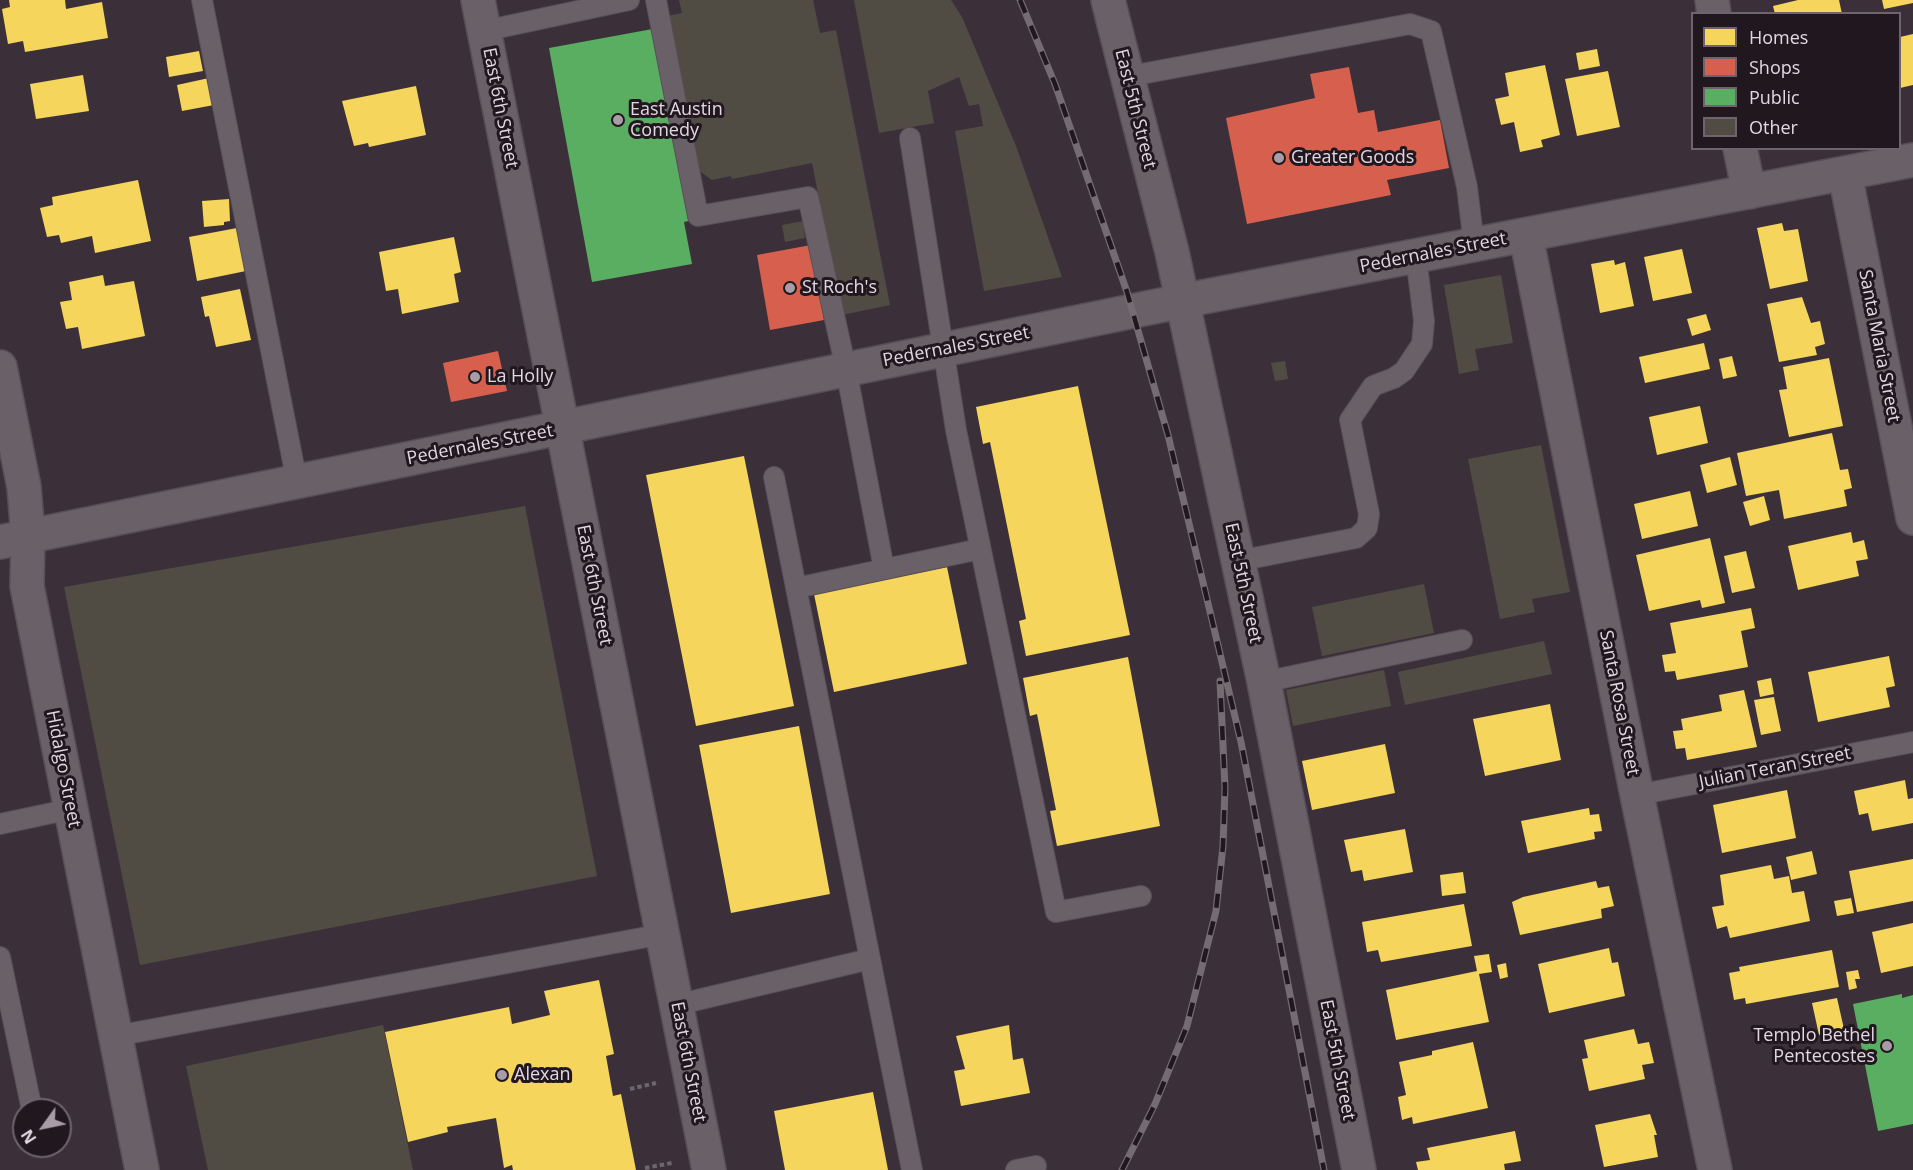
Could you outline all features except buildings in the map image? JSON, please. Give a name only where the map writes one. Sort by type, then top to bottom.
[{"type":"street","name":"East 6th Street","points":[[478,0],[710,1170]]},
{"type":"street","name":"East 5th Street","points":[[1108,0],[1125,77],[1172,252],[1264,682],[1359,1170]]},
{"type":"street","points":[[1740,150],[1749,192]]},
{"type":"street","name":"Pedernales Street","points":[[14,539],[1182,301],[1913,160]]},
{"type":"street","name":"Santa Maria Street","points":[[1845,174],[1913,518]]},
{"type":"street","name":"Santa Rosa Street","points":[[1526,236],[1637,795],[1715,1170]]},
{"type":"street","name":"Hidalgo Street","points":[[0,367],[24,487],[14,539],[27,586],[142,1170]]},
{"type":"lane","points":[[202,0],[297,482]]},
{"type":"lane","points":[[484,31],[629,0]]},
{"type":"lane","points":[[656,0],[698,216],[808,197],[846,369],[884,569]]},
{"type":"lane","points":[[1125,77],[1410,24],[1431,31],[1467,187],[1474,245]]},
{"type":"lane","points":[[910,138],[942,349],[980,549],[1056,912],[1141,896]]},
{"type":"lane","points":[[1238,561],[1356,538],[1367,528],[1369,514],[1350,420],[1373,386],[1404,371],[1422,344],[1424,321],[1416,257]]},
{"type":"lane","points":[[774,477],[912,1170]]},
{"type":"lane","points":[[796,588],[980,549]]},
{"type":"lane","points":[[1264,682],[1462,640]]},
{"type":"lane","name":"Julian Teran Street","points":[[1637,795],[1913,742]]},
{"type":"lane","points":[[0,824],[71,809]]},
{"type":"lane","points":[[116,1036],[663,934]]},
{"type":"lane","points":[[676,1005],[870,959]]},
{"type":"lane","points":[[1,965],[29,1098]]},
{"type":"lane","points":[[1016,1170],[1036,1166]]},
{"type":"path","points":[[630,1089],[647,1085]]},
{"type":"path","points":[[645,1168],[676,1162]]},
{"type":"railway","points":[[1020,0],[1055,84],[1127,292],[1168,435],[1241,742],[1324,1170]]},
{"type":"railway","points":[[1122,1170],[1155,1104],[1187,1026],[1216,911],[1223,846],[1225,788],[1220,681]]},
{"type":"place","name":"East Austin Comedy","points":[[618,120]]},
{"type":"place","name":"Greater Goods","points":[[1279,158]]},
{"type":"place","name":"St Roch's","points":[[790,288]]},
{"type":"place","name":"La Holly","points":[[475,377]]},
{"type":"place","name":"Templo Bethel Pentecostes","points":[[1887,1046]]},
{"type":"place","name":"Alexan","points":[[502,1075]]}]
